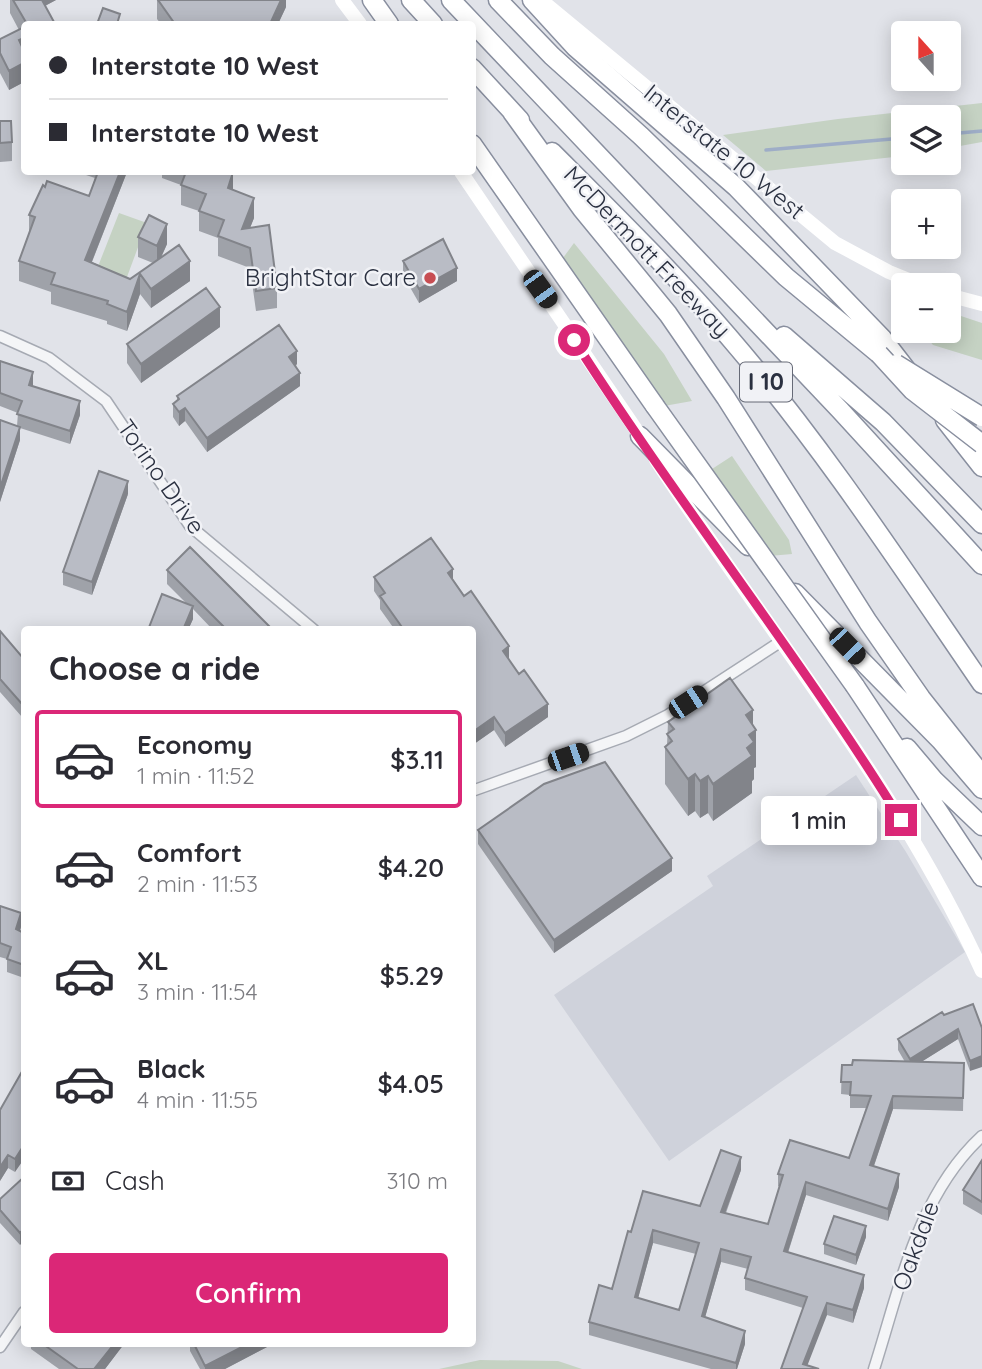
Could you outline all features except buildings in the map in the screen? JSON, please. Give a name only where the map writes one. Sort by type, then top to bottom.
[{"type":"highway","points":[[372,0],[386,21]]},
{"type":"highway","points":[[411,0],[430,21]]},
{"type":"highway","name":"McDermott Freeway","points":[[451,0],[471,21]]},
{"type":"highway","points":[[498,0],[552,56],[641,136],[786,277],[879,354],[912,390],[982,444]]},
{"type":"highway","points":[[532,0],[575,47],[736,187],[882,338],[982,467]]},
{"type":"highway","name":"McDermott Freeway","points":[[476,26],[715,277],[982,565]]},
{"type":"highway","name":"McDermott Freeway","points":[[476,72],[666,267],[745,357],[853,499],[982,684]]},
{"type":"highway","points":[[512,112],[582,209],[668,314],[726,398],[869,622],[921,698],[982,775]]},
{"type":"highway","points":[[476,150],[855,686],[982,877]]},
{"type":"highway","points":[[715,277],[883,422],[982,524]]},
{"type":"highway","points":[[879,354],[982,417]]},
{"type":"highway","points":[[640,436],[941,741],[982,789]]},
{"type":"highway","points":[[855,686],[934,780],[982,826]]},
{"type":"main road","points":[[342,0],[358,21]]},
{"type":"main road","name":"Interstate 10 West","points":[[541,0],[835,243],[891,273]]},
{"type":"main road","points":[[463,175],[780,642],[856,747],[919,849],[982,971]]},
{"type":"main road","points":[[961,298],[982,304]]},
{"type":"street","name":"Torino Drive","points":[[0,336],[49,358],[106,401],[190,526],[309,626]]},
{"type":"street","points":[[476,790],[626,736],[668,715],[780,642]]},
{"type":"street","name":"Oakdale","points":[[874,1369],[925,1213],[949,1172],[982,1136]]},
{"type":"street","points":[[0,1347],[21,1316]]},
{"type":"shaded area","points":[[856,775],[906,852],[965,952],[669,1161],[554,995],[713,886],[707,876]]},
{"type":"green space","points":[[982,103],[982,142],[961,146],[961,105]]},
{"type":"green space","points":[[891,113],[891,157],[766,171],[723,135]]},
{"type":"green space","points":[[119,213],[147,223],[124,285],[95,274]]},
{"type":"green space","points":[[574,243],[664,354],[692,401],[664,406],[560,262]]},
{"type":"green space","points":[[961,316],[982,323],[982,360],[931,343],[961,343]]},
{"type":"green space","points":[[732,456],[789,540],[792,554],[769,556],[712,469]]},
{"type":"green space","points":[[480,1360],[558,1361],[582,1369],[439,1369]]},
{"type":"waterway","points":[[961,133],[982,131]]},
{"type":"waterway","points":[[766,150],[891,139]]},
{"type":"place","name":"BrightStar Care","points":[[430,278]]},
{"type":"route","points":[[574,340],[706,537],[856,747],[901,820]]}]
